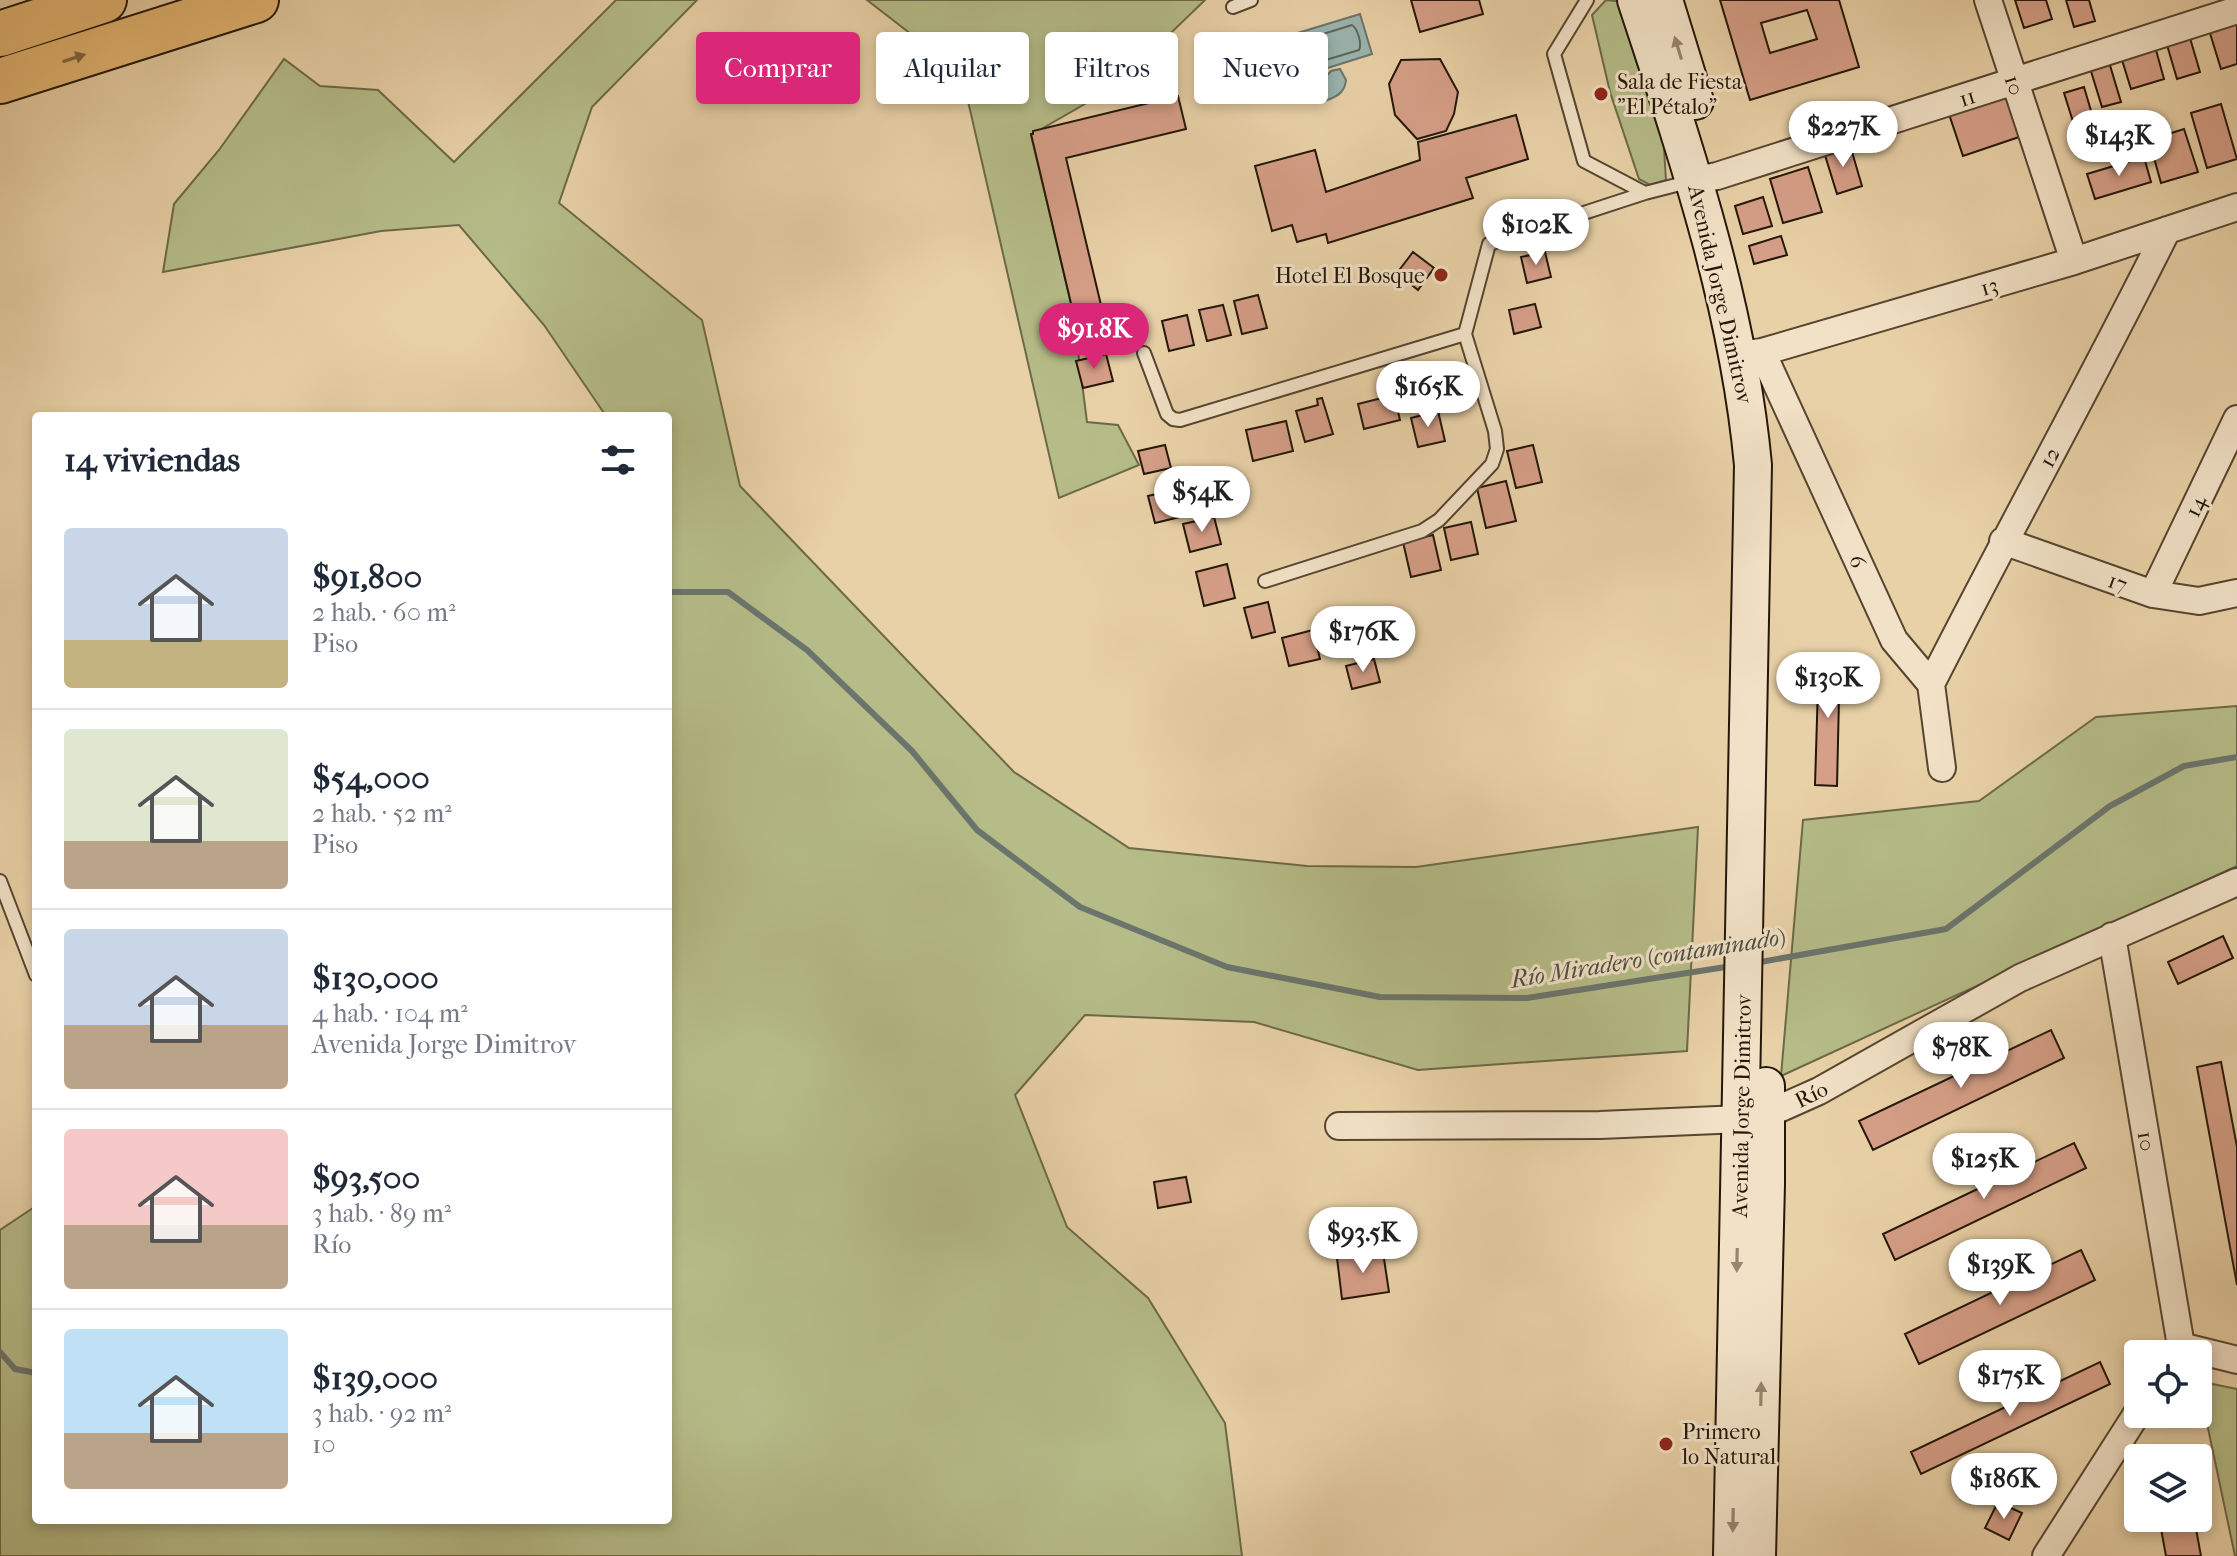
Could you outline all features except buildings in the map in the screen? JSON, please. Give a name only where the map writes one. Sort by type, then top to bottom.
[{"type":"highway","points":[[0,34],[104,0]]},
{"type":"highway","points":[[0,81],[256,0]]},
{"type":"main road","name":"Avenida Jorge Dimitrov","points":[[1636,0],[1706,178]]},
{"type":"main road","name":"Avenida Jorge Dimitrov","points":[[1664,0],[1751,354],[1772,410],[1777,460],[1757,910],[1754,1116],[1732,1556]]},
{"type":"main road","name":"Avenida Jorge Dimitrov","points":[[1754,1116],[1766,1184],[1757,1556]]},
{"type":"street","name":"10","points":[[1988,0],[2074,261]]},
{"type":"street","name":"11","points":[[1706,178],[2237,10]]},
{"type":"street","name":"13","points":[[1751,354],[2074,261],[2237,207]]},
{"type":"street","name":"12","points":[[1931,684],[2167,230]]},
{"type":"street","name":"6","points":[[1751,354],[1894,640],[1931,684]]},
{"type":"street","name":"14","points":[[2153,594],[2237,419]]},
{"type":"street","name":"17","points":[[2003,541],[2153,594],[2199,601],[2237,593]]},
{"type":"street","points":[[1931,684],[1942,768]]},
{"type":"street","name":"Río","points":[[1339,1126],[1600,1125],[1754,1116],[1819,1091],[2020,978],[2237,882]]},
{"type":"street","name":"10","points":[[2112,936],[2176,1340]]},
{"type":"street","points":[[2212,1356],[2237,1360]]},
{"type":"street","points":[[2046,1556],[2128,1428]]},
{"type":"lane","points":[[1233,7],[1251,0]]},
{"type":"lane","points":[[1587,0],[1554,54],[1584,161],[1645,193]]},
{"type":"lane","points":[[1265,581],[1432,527],[1492,464],[1497,449],[1495,431],[1465,334],[1489,244],[1645,193],[1706,178]]},
{"type":"lane","points":[[1144,353],[1167,414],[1180,420],[1465,334]]},
{"type":"lane","points":[[0,881],[32,965]]},
{"type":"green space","points":[[616,0],[697,0],[592,107],[559,203],[702,320],[740,486],[1014,772],[1129,848],[1307,866],[1416,867],[1698,827],[1687,1051],[1418,1070],[1254,1022],[1085,1015],[1015,1095],[1067,1227],[1148,1298],[1225,1423],[1242,1556],[0,1556],[0,1230],[32,1209],[32,1524],[672,1524],[672,412],[603,412],[544,325],[459,225],[381,231],[163,272],[174,204],[219,150],[284,59],[320,86],[378,90],[454,162]]},
{"type":"green space","points":[[867,0],[1205,0],[1172,32],[1045,32],[1045,104],[1085,104],[1031,135],[1073,312],[1087,422],[1118,425],[1139,465],[1059,498],[969,104],[1029,104],[1029,32],[908,32]]},
{"type":"green space","points":[[1606,0],[1625,2],[1663,133],[1666,180],[1650,185],[1639,179],[1610,92],[1592,15]]},
{"type":"green space","points":[[2237,706],[2237,866],[1781,1076],[1803,820],[1979,801],[2096,717]]},
{"type":"green space","points":[[2212,1384],[2237,1389],[2237,1556],[2235,1556],[2208,1428],[2212,1428]]},
{"type":"water","points":[[1360,14],[1372,54],[1328,68],[1328,32],[1301,32]]},
{"type":"water","points":[[1340,69],[1346,80],[1343,89],[1328,99],[1328,74]]},
{"type":"waterway","name":"Río Miradero (contaminado)","points":[[672,592],[728,592],[807,650],[912,751],[977,830],[1080,907],[1227,967],[1380,997],[1527,998],[1732,966]]},
{"type":"waterway","name":"Río Miradero (contaminado)","points":[[1755,963],[1946,929],[2110,806],[2184,766],[2237,757]]},
{"type":"waterway","name":"Río Miradero (contaminado)","points":[[0,1352],[15,1369],[32,1372]]},
{"type":"place","name":"Sala de Fiesta \"El Pétalo\"","points":[[1601,94]]},
{"type":"place","name":"Hotel El Bosque","points":[[1441,275]]},
{"type":"place","name":"Primero lo Natural","points":[[1666,1444]]}]
